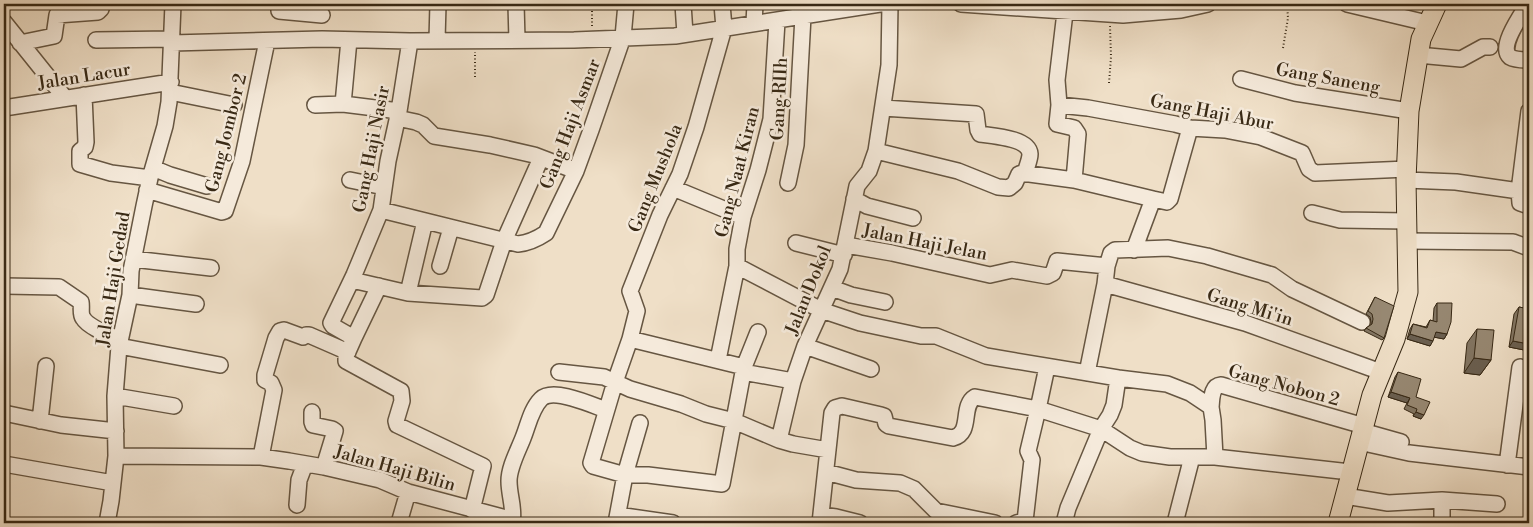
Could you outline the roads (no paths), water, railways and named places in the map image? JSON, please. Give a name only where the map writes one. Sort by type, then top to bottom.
[{"type":"main road","points":[[1338,523],[1372,395],[1381,372],[1390,336],[1408,292],[1406,175],[1409,110],[1420,39],[1437,4]]},
{"type":"street","points":[[20,42],[54,36],[57,15],[98,12],[102,9],[102,4]]},
{"type":"street","name":"Jalan Haji Gedad","points":[[107,523],[116,456],[115,396],[120,343],[130,296],[133,259],[150,178],[165,126],[170,87],[173,4]]},
{"type":"street","points":[[437,40],[438,4]]},
{"type":"street","points":[[516,4],[517,40]]},
{"type":"street","name":"Gang Haji Asmar","points":[[381,210],[518,244],[538,239],[546,233],[576,171],[623,37],[626,4]]},
{"type":"street","points":[[683,4],[685,34]]},
{"type":"street","points":[[722,4],[724,28]]},
{"type":"street","points":[[754,23],[755,4]]},
{"type":"street","points":[[96,40],[267,41],[322,39],[410,41],[675,36],[880,4]]},
{"type":"street","name":"Jalan Dokol","points":[[778,440],[793,381],[805,346],[840,269],[856,186],[869,172],[876,151],[889,65],[890,4]]},
{"type":"street","points":[[961,4],[1065,7],[1109,13],[1134,14],[1202,5]]},
{"type":"street","points":[[1347,4],[1427,23]]},
{"type":"street","points":[[1528,4],[1510,35],[1506,46],[1507,52],[1512,58],[1529,60]]},
{"type":"street","points":[[1065,7],[1057,80],[1059,105],[1057,124],[1074,128],[1078,134],[1074,180]]},
{"type":"street","points":[[279,11],[322,9],[322,39]]},
{"type":"street","name":"Gang RIIh","points":[[788,183],[796,145],[802,16]]},
{"type":"street","name":"Gang Naat Kiran","points":[[718,360],[737,266],[737,249],[743,217],[758,170],[773,112],[777,21]]},
{"type":"street","points":[[4,22],[65,98]]},
{"type":"street","name":"Gang Mushola","points":[[625,475],[593,466],[591,463],[637,311],[630,291],[660,215],[680,174],[698,120],[724,28]]},
{"type":"street","points":[[342,104],[349,40]]},
{"type":"street","name":"Gang Jombor 2","points":[[150,178],[225,211],[242,161],[267,41]]},
{"type":"street","name":"Gang Haji Nasir","points":[[354,338],[331,323],[352,280],[381,210],[410,41]]},
{"type":"street","points":[[1418,55],[1461,59],[1483,47],[1490,47]]},
{"type":"street","name":"Gang Saneng","points":[[1241,80],[1295,93],[1409,110]]},
{"type":"street","name":"Jalan Lacur","points":[[4,108],[84,95],[170,87],[234,104]]},
{"type":"street","points":[[84,95],[86,142],[85,147],[80,151],[80,164],[111,173],[150,178],[170,176],[207,186]]},
{"type":"street","points":[[315,104],[342,104],[398,115],[423,125],[434,136],[490,145],[541,158],[576,171]]},
{"type":"street","name":"Gang Haji Abur","points":[[1059,105],[1088,108],[1190,128],[1225,130],[1261,136],[1302,153],[1309,169],[1315,173],[1406,175]]},
{"type":"street","points":[[883,108],[976,114],[980,134],[1020,142],[1026,145],[1030,154],[1025,174]]},
{"type":"street","points":[[1529,117],[1519,191],[1520,203],[1529,206]]},
{"type":"street","points":[[876,151],[958,170],[998,187],[1009,188],[1015,183],[1019,174],[1025,174],[1074,180],[1167,202],[1170,199],[1190,128]]},
{"type":"street","points":[[352,280],[408,293],[482,298],[486,295],[504,241],[541,158]]},
{"type":"street","points":[[1406,175],[1519,191]]},
{"type":"street","points":[[350,180],[384,187]]},
{"type":"street","points":[[673,188],[743,217]]},
{"type":"street","points":[[854,199],[867,206],[913,218]]},
{"type":"street","points":[[1134,250],[1152,199]]},
{"type":"street","points":[[1312,213],[1340,220],[1407,221]]},
{"type":"street","points":[[408,293],[425,221]]},
{"type":"street","points":[[440,266],[451,228]]},
{"type":"street","points":[[1407,241],[1513,242],[1529,248]]},
{"type":"street","points":[[796,243],[845,250]]},
{"type":"street","points":[[1087,372],[1106,284],[1107,266],[1113,251],[1168,248],[1208,256],[1272,275],[1292,290],[1362,322]]},
{"type":"street","name":"Jalan Haji Jelan","points":[[845,250],[892,252],[990,275],[1012,270],[1048,276],[1053,273],[1057,261],[1107,266]]},
{"type":"street","points":[[133,259],[211,268]]},
{"type":"street","points":[[737,266],[821,310],[860,323],[921,336],[936,336],[986,356],[1118,378],[1167,384],[1190,393],[1211,407],[1215,457]]},
{"type":"street","name":"Gang Mi'in","points":[[1106,284],[1245,323],[1381,372]]},
{"type":"street","points":[[4,286],[59,288],[81,302],[84,320],[120,343],[220,365]]},
{"type":"street","points":[[379,286],[345,359],[401,391],[402,401],[396,421],[398,425],[484,466],[472,510]]},
{"type":"street","points":[[832,288],[851,295],[884,302]]},
{"type":"street","points":[[130,296],[196,304]]},
{"type":"street","points":[[261,457],[274,390],[272,384],[266,380],[265,375],[276,338],[280,331],[284,330],[303,337],[309,335],[348,352]]},
{"type":"street","points":[[625,475],[648,475],[722,484],[744,369],[758,332]]},
{"type":"street","points":[[630,339],[718,360],[744,369],[793,381]]},
{"type":"street","points":[[805,346],[871,369]]},
{"type":"street","points":[[40,421],[46,366]]},
{"type":"street","points":[[1016,523],[1025,521],[1032,460],[1028,451],[1048,367]]},
{"type":"street","points":[[1508,460],[1520,367]]},
{"type":"street","points":[[559,372],[591,375],[706,414],[734,421],[778,440],[828,450]]},
{"type":"street","points":[[1064,523],[1068,508],[1114,405],[1118,378]]},
{"type":"street","name":"Gang Nobon 2","points":[[1211,407],[1214,388],[1217,385],[1221,385],[1362,433]]},
{"type":"street","points":[[512,522],[514,512],[508,480],[530,418],[541,398],[547,395],[561,395],[606,410]]},
{"type":"street","points":[[115,396],[174,406]]},
{"type":"street","points":[[860,523],[836,517],[821,519],[832,413],[838,406],[884,416],[886,424],[889,426],[953,438],[958,437],[964,431],[969,404],[971,399],[975,397],[1038,409],[1102,429],[1130,448],[1156,456],[1215,457],[1350,472]]},
{"type":"street","points":[[312,412],[313,425],[335,431],[324,467]]},
{"type":"street","points":[[4,413],[61,425],[116,431]]},
{"type":"street","points":[[640,423],[625,475],[617,519],[673,523]]},
{"type":"street","points":[[1362,433],[1409,445],[1508,460],[1529,467]]},
{"type":"street","name":"Jalan Haji Bilin","points":[[116,456],[261,457],[324,467],[380,480],[408,492],[506,518],[512,522]]},
{"type":"street","points":[[1175,523],[1192,457]]},
{"type":"street","points":[[1508,460],[1529,458]]},
{"type":"street","points":[[4,464],[113,483]]},
{"type":"street","points":[[297,505],[299,480],[305,464]]},
{"type":"street","points":[[826,472],[856,480],[900,483],[914,489],[936,511],[995,523]]},
{"type":"street","points":[[399,523],[408,492]]},
{"type":"street","points":[[1345,496],[1388,503],[1442,500],[1497,504]]},
{"type":"street","points":[[1442,500],[1442,523]]}]
